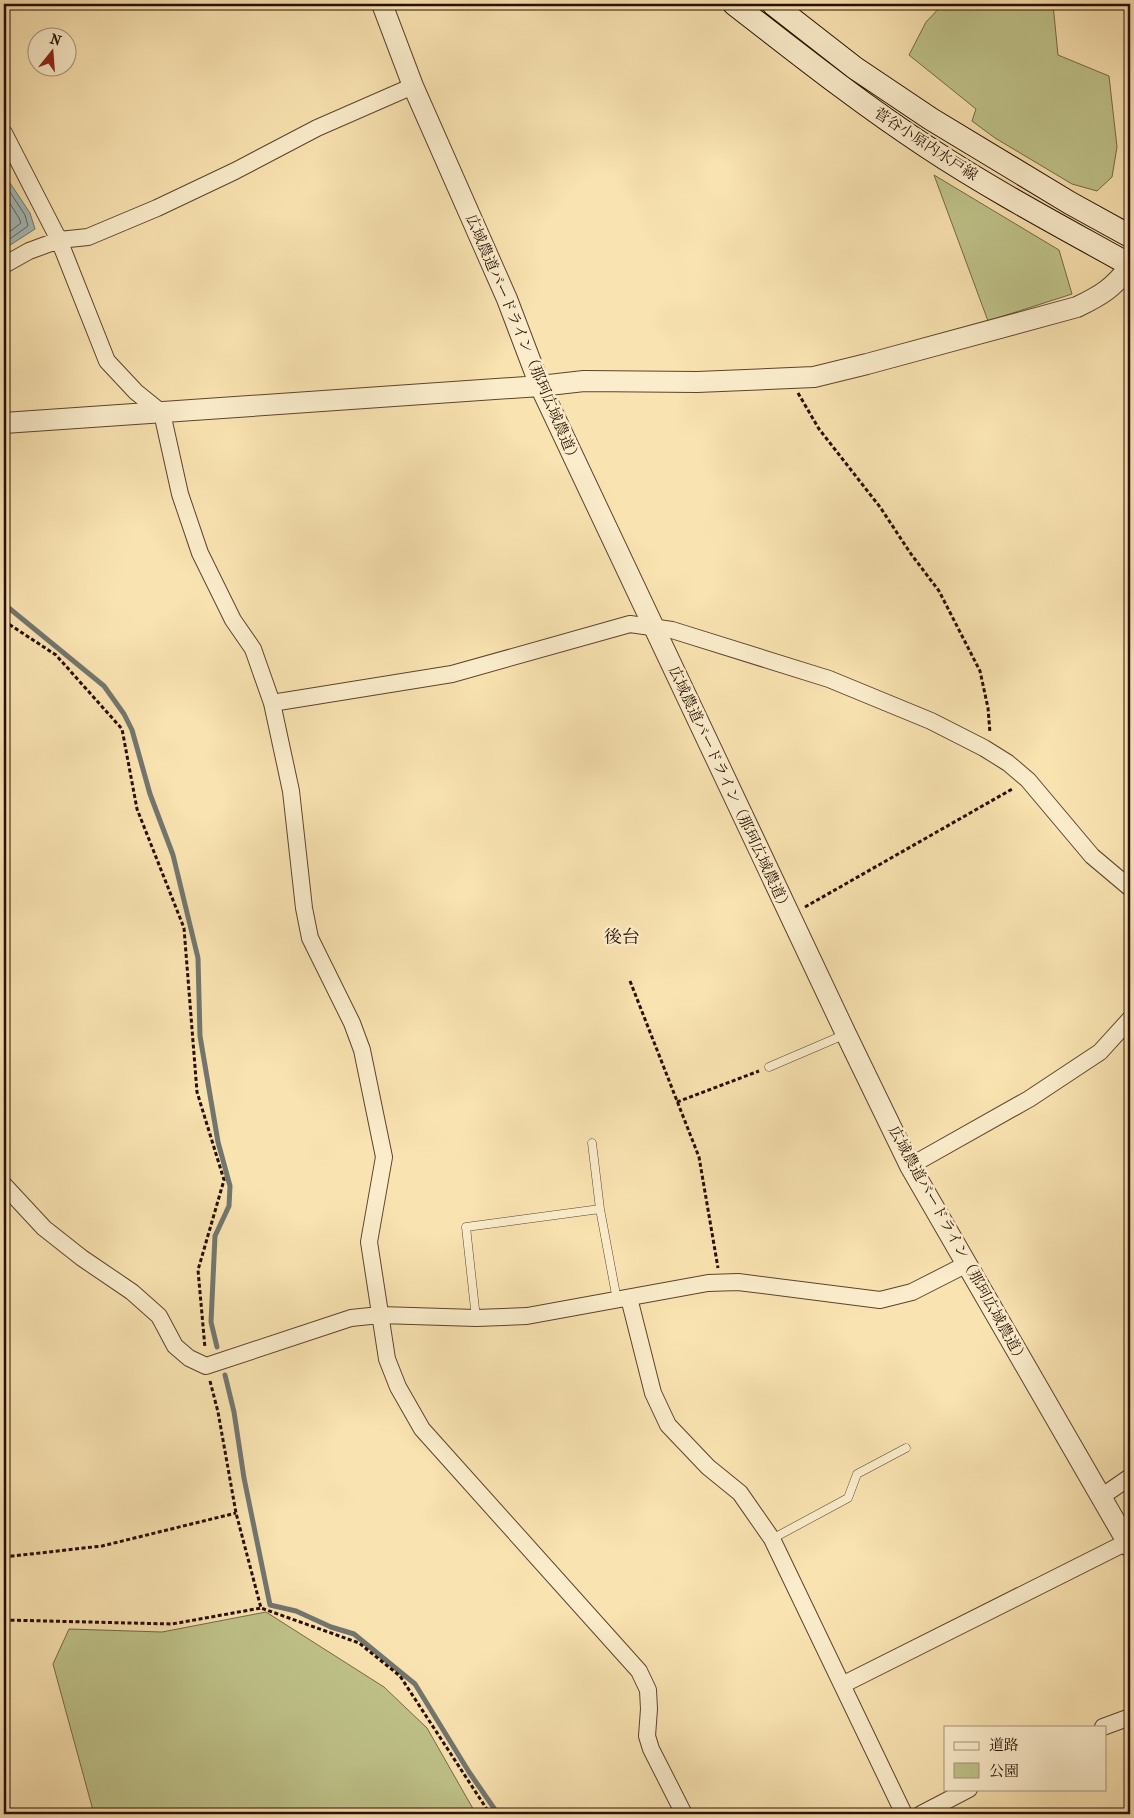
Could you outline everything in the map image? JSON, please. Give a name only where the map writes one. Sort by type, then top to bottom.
[{"type":"main road","name":"菅谷小原内水戸線","points":[[734,4],[824,75],[927,147],[1130,266]]},
{"type":"main road","name":"菅谷小原内水戸線","points":[[773,4],[855,68],[931,119],[1062,198],[1130,236]]},
{"type":"street","name":"広域農道バードライン（那珂広域農道）","points":[[382,4],[414,86],[507,299],[540,386],[846,1034],[910,1166],[1129,1545]]},
{"type":"street","points":[[4,265],[29,251],[59,240],[88,237],[157,208],[235,171],[317,128],[414,86]]},
{"type":"street","points":[[4,133],[59,240],[107,361],[136,392],[162,412],[180,494],[200,554],[233,620],[254,649],[272,702],[291,791],[304,908],[310,938],[352,1023],[362,1050],[384,1157],[370,1242],[387,1359],[398,1387],[422,1429],[639,1671],[648,1690],[647,1736],[650,1749],[684,1814]]},
{"type":"street","points":[[4,423],[540,386],[584,380],[696,382],[814,377],[1077,307],[1101,296],[1117,283],[1130,266]]},
{"type":"street","points":[[272,702],[452,674],[630,624],[672,630],[829,679],[931,721],[984,748],[1008,763],[1028,780],[1092,856],[1130,888]]},
{"type":"street","points":[[910,1166],[1029,1099],[1100,1052],[1130,1019]]},
{"type":"street","points":[[4,1185],[44,1228],[82,1258],[132,1292],[159,1316],[175,1346],[188,1358],[206,1358],[351,1318],[380,1315],[476,1318],[527,1316],[708,1283],[738,1282],[880,1300],[912,1292],[967,1264]]},
{"type":"street","points":[[623,1299],[653,1393],[668,1426],[708,1467],[740,1493],[772,1539],[904,1814]]},
{"type":"street","points":[[1101,1497],[1130,1477]]},
{"type":"street","points":[[842,1685],[1129,1545]]},
{"type":"street","points":[[1106,1726],[1130,1717]]},
{"type":"street","points":[[921,1814],[967,1790]]},
{"type":"lane","points":[[769,1067],[846,1034]]},
{"type":"lane","points":[[592,1143],[600,1209],[623,1299]]},
{"type":"lane","points":[[476,1318],[466,1226],[600,1209]]},
{"type":"lane","points":[[772,1539],[848,1498],[857,1474],[906,1448]]},
{"type":"path","points":[[793,378],[799,395],[819,429],[880,507],[911,554],[939,591],[980,671],[988,708],[990,730],[984,748]]},
{"type":"path","points":[[4,622],[56,655],[122,729],[138,809],[184,928],[197,1092],[224,1180],[198,1270],[206,1358],[218,1412],[236,1513],[261,1608]]},
{"type":"path","points":[[790,916],[1028,780]]},
{"type":"path","points":[[630,981],[699,1157],[721,1283]]},
{"type":"path","points":[[677,1102],[769,1067]]},
{"type":"path","points":[[4,1557],[102,1546],[236,1513]]},
{"type":"path","points":[[4,1620],[172,1624],[261,1608],[359,1643],[400,1676],[490,1814]]},
{"type":"green space","points":[[943,4],[1053,4],[1058,55],[1109,76],[1117,147],[1112,177],[1097,191],[1072,184],[995,138],[972,121],[976,109],[909,55],[926,22]]},
{"type":"green space","points":[[934,175],[1059,250],[1072,294],[988,321]]},
{"type":"green space","points":[[266,1612],[384,1687],[427,1728],[476,1814],[94,1814],[53,1664],[69,1629],[162,1632]]},
{"type":"water","points":[[4,174],[30,213],[35,229],[4,249]]},
{"type":"waterway","points":[[4,604],[104,686],[124,714],[132,730],[150,794],[173,855],[198,958],[200,1036],[218,1142],[230,1186],[229,1206],[215,1236],[211,1322],[217,1347]]},
{"type":"waterway","points":[[225,1375],[234,1412],[244,1478],[270,1605],[296,1611],[331,1627],[354,1634],[415,1684],[469,1772],[498,1814]]},
{"type":"district","name":"後台","points":[[622,937]]}]
